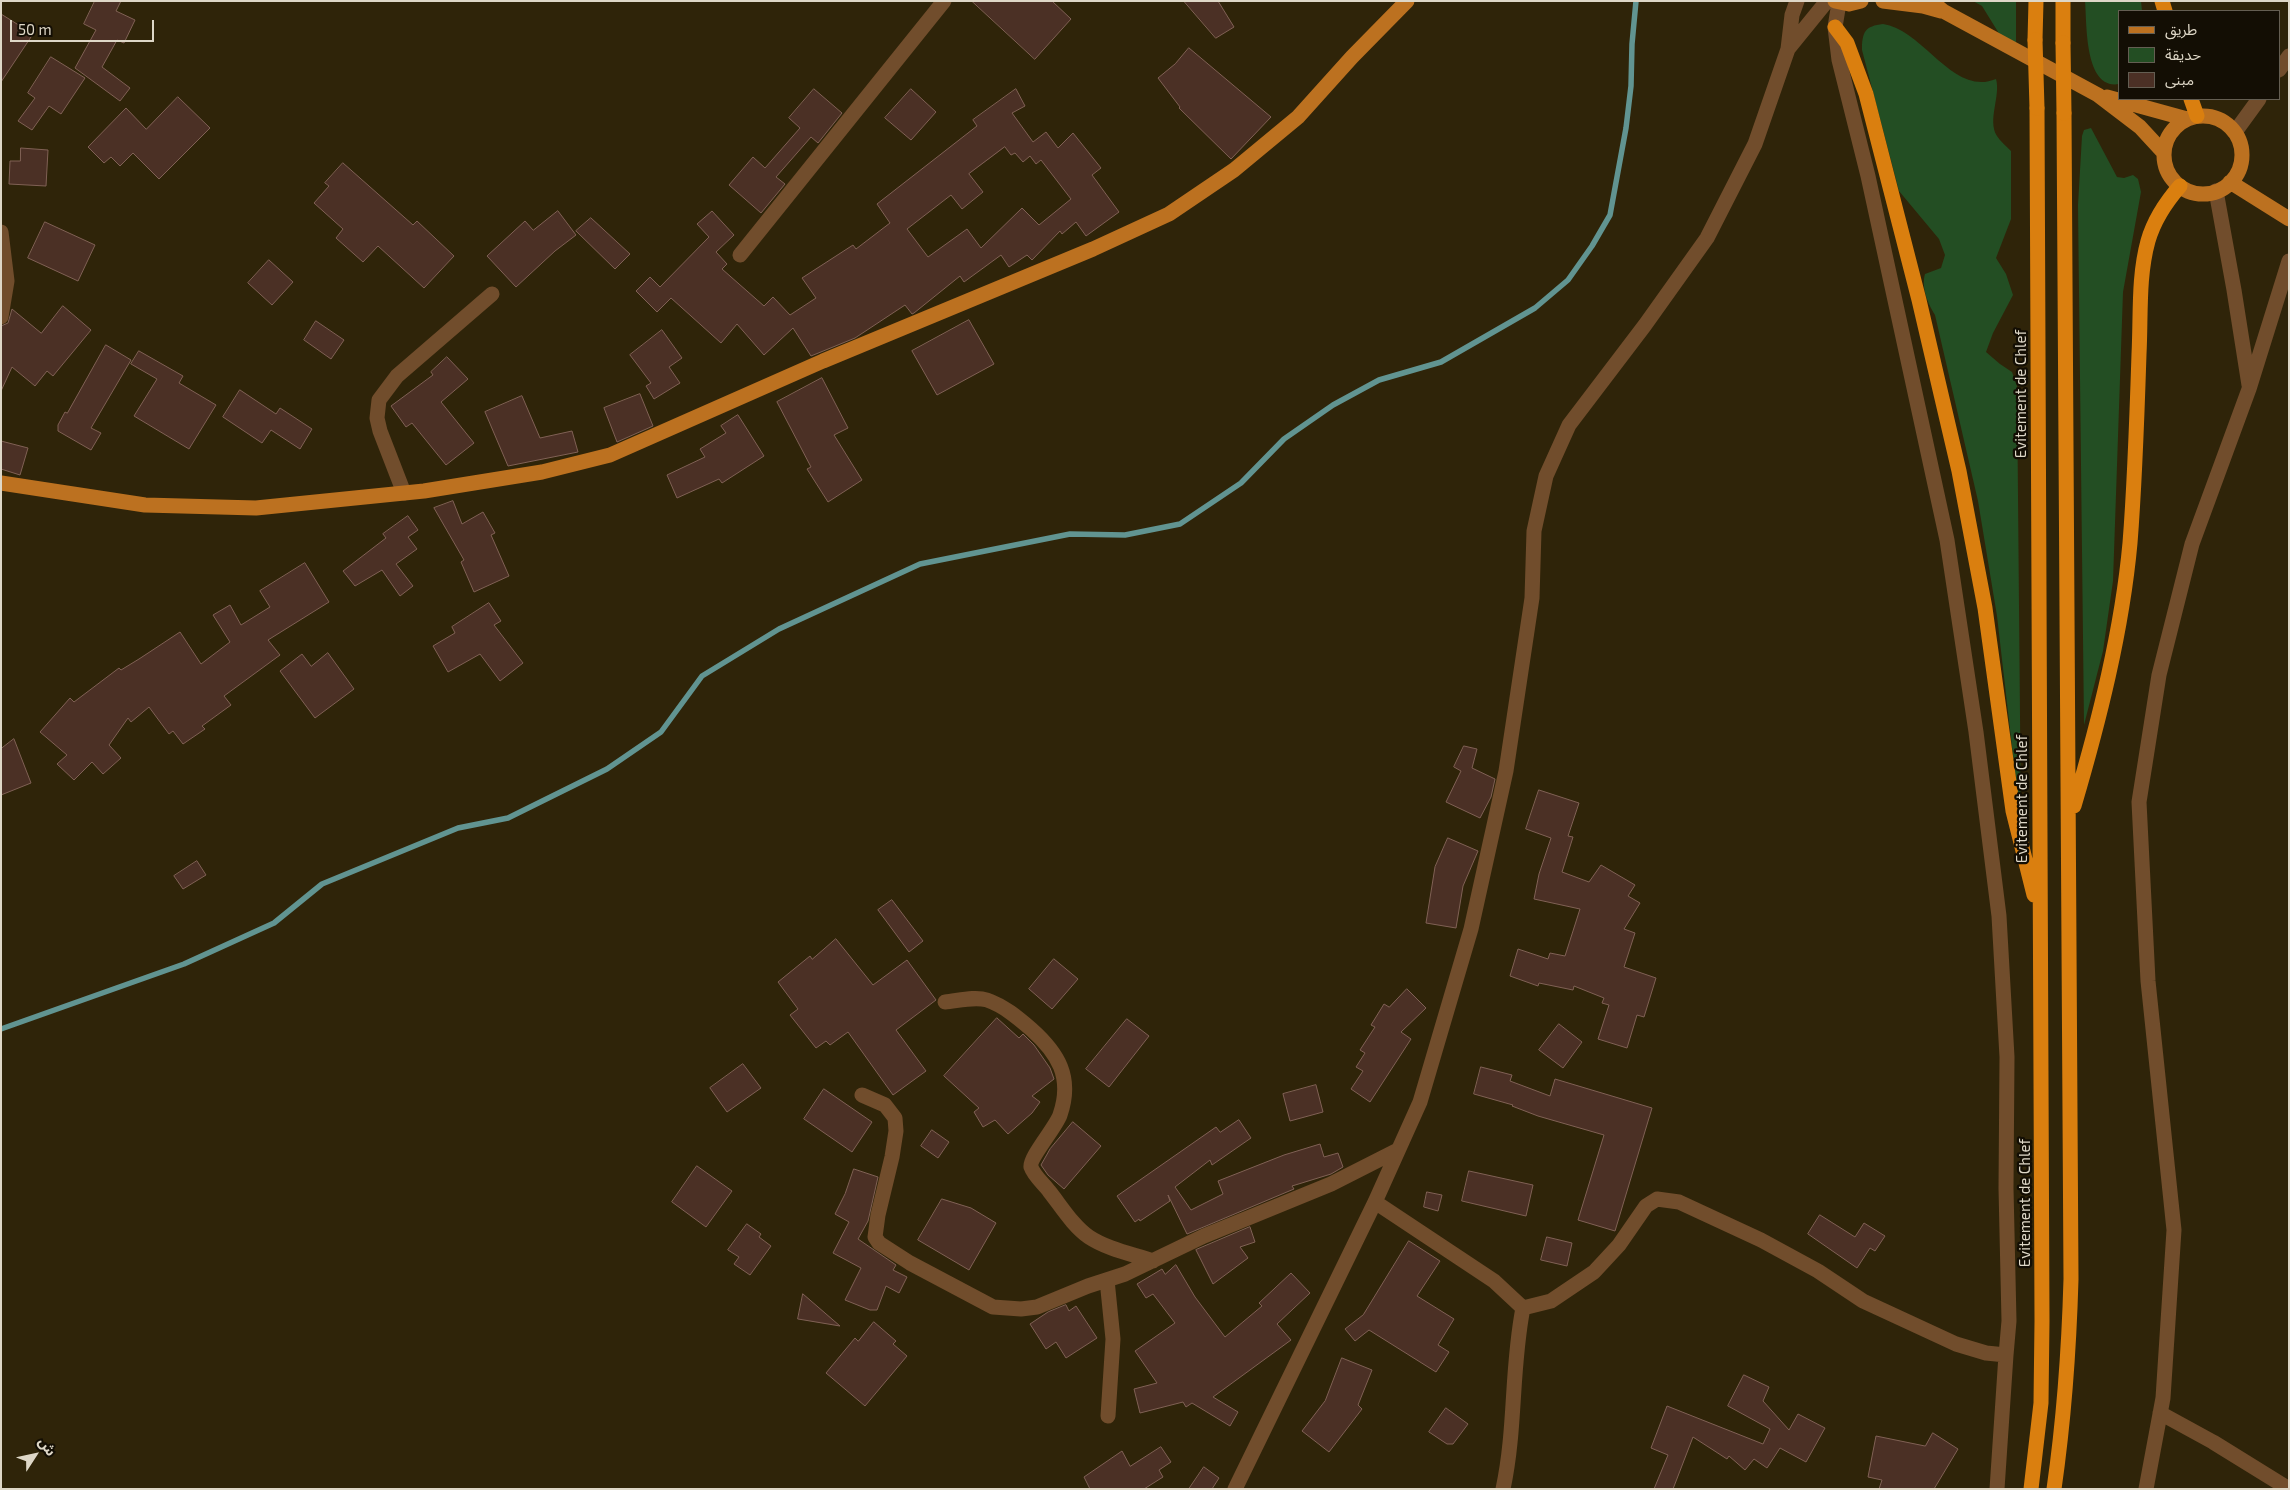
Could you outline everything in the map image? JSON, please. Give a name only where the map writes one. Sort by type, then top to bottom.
[{"type":"highway","name":"Evitement de Chlef","points":[[2031,1489],[2041,1403],[2042,1330],[2036,1]]},
{"type":"highway","points":[[2054,1489],[2061,1437],[2069,1343],[2071,1280],[2063,1]]},
{"type":"highway","points":[[1836,27],[1847,43],[1866,94],[1919,300],[1959,471],[1985,608],[2013,811],[2040,918]]},
{"type":"highway","points":[[2192,100],[2192,118]]},
{"type":"highway","points":[[2069,821],[2097,729],[2120,612],[2130,544],[2138,406],[2142,270],[2148,240],[2156,220],[2180,186]]},
{"type":"main road","points":[[1,483],[145,505],[256,508],[404,493],[542,472],[610,455],[822,361],[1092,249],[1169,214],[1234,170],[1298,117],[1406,1]]},
{"type":"main road","points":[[1834,2],[1878,1]]},
{"type":"main road","points":[[1883,1],[1937,6],[2098,95],[2140,127],[2164,153],[2169,174],[2180,186],[2194,192],[2216,191],[2230,182],[2241,163],[2240,142],[2228,124],[2208,116],[2192,118],[2118,100]]},
{"type":"main road","points":[[2098,95],[2118,100]]},
{"type":"main road","points":[[2164,153],[2170,132],[2192,118]]},
{"type":"main road","points":[[2230,182],[2289,219]]},
{"type":"street","points":[[740,255],[944,1]]},
{"type":"street","points":[[1240,1487],[1375,1202],[1420,1102],[1471,929],[1506,771],[1532,598],[1534,531],[1546,476],[1569,425],[1645,325],[1707,238],[1755,144],[1788,49],[1792,15],[1797,1]]},
{"type":"street","points":[[1788,49],[1834,2]]},
{"type":"street","points":[[1834,2],[1839,60],[1868,176],[1947,540],[1978,751],[1999,916],[2007,1057],[2006,1188],[2010,1322],[1997,1489]]},
{"type":"street","points":[[2280,69],[2289,56]]},
{"type":"street","points":[[2235,132],[2258,100]]},
{"type":"street","points":[[2216,191],[2250,389]]},
{"type":"street","points":[[1,232],[7,281],[1,317]]},
{"type":"street","points":[[2146,1489],[2163,1398],[2174,1230],[2148,981],[2139,802],[2159,675],[2192,544],[2250,389],[2289,261]]},
{"type":"street","points":[[404,493],[380,431],[377,418],[379,400],[397,376],[492,294]]},
{"type":"street","points":[[945,1002],[985,999],[1014,1014],[1048,1044],[1060,1065],[1064,1082],[1064,1099],[1060,1115],[1032,1160],[1032,1170],[1087,1235],[1103,1244],[1153,1261]]},
{"type":"street","points":[[862,1095],[885,1105],[895,1118],[896,1131],[875,1237],[886,1249],[993,1306],[1037,1307],[1153,1261],[1204,1236],[1331,1184],[1398,1150]]},
{"type":"street","points":[[1523,1308],[1551,1301],[1594,1272],[1619,1245],[1646,1206],[1650,1202],[1664,1199],[1679,1202],[1761,1240],[1818,1271],[1863,1301],[1956,1344],[1986,1353],[2006,1356]]},
{"type":"street","points":[[1375,1202],[1494,1281],[1523,1308]]},
{"type":"street","points":[[1107,1280],[1113,1339],[1108,1416]]},
{"type":"street","points":[[1503,1489],[1510,1456],[1516,1341],[1523,1308]]},
{"type":"street","points":[[2160,1413],[2289,1488]]},
{"type":"green space","points":[[1973,1],[2016,1],[2016,45],[2008,48],[1982,6]]},
{"type":"green space","points":[[2085,1],[2141,1],[2142,10],[2118,10],[2118,84],[2108,83],[2099,77],[2093,66],[2087,39]]},
{"type":"green space","points":[[1883,24],[1898,29],[1912,38],[1952,71],[1966,79],[1980,82],[1996,79],[1997,93],[1993,123],[1994,130],[1998,138],[2011,151],[2011,219],[1996,258],[2006,274],[2013,295],[1993,333],[1986,352],[2012,372],[2017,386],[2021,825],[1997,616],[1978,501],[1935,315],[1928,301],[1924,284],[1925,274],[1941,268],[1945,255],[1939,239],[1899,191],[1862,50],[1864,34],[1868,28]]},
{"type":"green space","points":[[2091,128],[2117,177],[2124,178],[2133,175],[2138,179],[2141,192],[2123,292],[2113,581],[2103,651],[2084,725],[2078,205],[2082,136],[2084,130]]},
{"type":"building","points":[[95,1],[121,1],[116,11],[135,20],[124,43],[117,40],[102,67],[130,88],[120,101],[75,68],[96,30],[84,24]]},
{"type":"building","points":[[972,1],[1052,1],[1071,19],[1035,59]]},
{"type":"building","points":[[1184,1],[1218,1],[1234,27],[1216,38]]},
{"type":"building","points":[[1,14],[33,34],[1,82]]},
{"type":"building","points":[[1189,48],[1271,117],[1231,159],[1179,108],[1158,78],[1175,64]]},
{"type":"building","points":[[51,57],[85,78],[61,114],[49,106],[32,130],[18,121],[35,98],[28,93]]},
{"type":"building","points":[[814,89],[842,113],[818,143],[811,137],[776,177],[785,184],[761,213],[729,185],[753,157],[765,168],[800,128],[789,118]]},
{"type":"building","points":[[911,89],[936,112],[911,140],[885,118]]},
{"type":"building","points":[[1016,89],[1025,106],[1012,113],[1033,142],[1046,132],[1058,148],[1073,133],[1101,168],[1092,175],[1119,212],[1086,236],[1076,222],[1062,234],[1060,231],[1032,260],[1027,255],[1009,267],[1001,255],[964,282],[960,276],[914,313],[912,314],[905,305],[855,338],[811,356],[793,328],[764,355],[737,324],[721,343],[671,298],[657,312],[636,291],[650,277],[660,287],[709,237],[697,224],[712,211],[734,235],[716,252],[727,264],[722,269],[764,306],[773,297],[790,315],[816,298],[802,278],[853,245],[856,249],[890,223],[877,204],[977,126],[973,120]],"holes":[[[1005,147],[1011,155],[1015,153],[1023,162],[1030,156],[1036,164],[1041,160],[1071,199],[1039,225],[1022,208],[981,248],[967,229],[928,257],[907,229],[951,195],[962,209],[983,192],[969,174]]]},
{"type":"building","points":[[178,97],[210,128],[159,179],[133,153],[120,166],[111,157],[104,163],[88,147],[126,108],[146,129]]},
{"type":"building","points":[[21,148],[48,150],[46,186],[9,184],[10,161],[20,161]]},
{"type":"building","points":[[343,163],[413,225],[417,221],[454,256],[424,288],[378,246],[363,262],[336,238],[343,229],[314,203],[329,186],[325,183]]},
{"type":"building","points":[[558,211],[576,235],[555,251],[516,287],[487,256],[525,221],[533,230]]},
{"type":"building","points":[[591,218],[630,254],[615,269],[576,231]]},
{"type":"building","points":[[45,222],[95,245],[78,281],[28,258]]},
{"type":"building","points":[[269,260],[293,282],[272,305],[248,283]]},
{"type":"building","points":[[63,306],[91,330],[53,376],[47,371],[35,386],[12,367],[1,391],[1,326],[8,323],[12,309],[41,333]]},
{"type":"building","points":[[969,320],[994,364],[937,395],[912,351]]},
{"type":"building","points":[[316,321],[344,340],[331,359],[304,340]]},
{"type":"building","points":[[662,330],[682,358],[669,367],[680,383],[654,399],[646,386],[651,383],[630,355]]},
{"type":"building","points":[[106,345],[131,360],[91,428],[101,433],[91,450],[58,431],[58,425],[65,412],[67,413]]},
{"type":"building","points":[[139,351],[183,376],[179,383],[216,405],[189,449],[134,416],[157,379],[131,364]]},
{"type":"building","points":[[447,357],[468,379],[441,402],[474,443],[446,465],[412,423],[406,427],[391,406],[433,375],[431,372]]},
{"type":"building","points":[[822,378],[848,428],[834,435],[862,480],[828,502],[807,469],[811,467],[777,402]]},
{"type":"building","points":[[240,390],[276,414],[280,408],[312,429],[300,449],[271,430],[262,443],[223,417]]},
{"type":"building","points":[[640,394],[653,426],[617,442],[604,408]]},
{"type":"building","points":[[522,396],[540,438],[572,431],[578,452],[508,466],[485,412]]},
{"type":"building","points":[[738,415],[764,456],[722,483],[719,479],[677,498],[667,475],[705,457],[700,449],[726,433],[721,426]]},
{"type":"building","points":[[1,441],[28,448],[20,475],[1,469]]},
{"type":"building","points":[[453,501],[462,524],[483,512],[495,533],[491,535],[509,576],[474,592],[461,562],[464,560],[434,508]]},
{"type":"building","points":[[408,516],[418,530],[408,537],[417,549],[396,564],[413,586],[400,596],[382,570],[355,586],[343,571],[386,538],[383,534]]},
{"type":"building","points":[[305,563],[329,602],[268,640],[280,655],[224,696],[231,705],[202,726],[205,729],[183,744],[173,731],[169,734],[149,707],[131,722],[128,718],[109,745],[121,758],[103,774],[92,762],[74,780],[57,764],[67,755],[40,732],[70,698],[74,702],[119,668],[121,670],[180,632],[201,664],[230,642],[213,615],[230,605],[241,625],[270,607],[260,591]]},
{"type":"building","points":[[489,603],[501,621],[494,625],[523,663],[500,681],[480,654],[448,672],[433,646],[455,633],[452,627]]},
{"type":"building","points":[[328,653],[354,689],[315,718],[280,671],[302,654],[311,666]]},
{"type":"building","points":[[14,739],[31,783],[1,795],[1,749]]},
{"type":"building","points":[[1464,746],[1477,749],[1472,768],[1495,779],[1491,797],[1480,818],[1446,802],[1461,771],[1454,767]]},
{"type":"building","points":[[1539,790],[1579,803],[1568,836],[1573,837],[1562,872],[1589,882],[1601,865],[1635,885],[1628,896],[1640,903],[1624,929],[1635,933],[1624,967],[1656,978],[1644,1017],[1637,1015],[1627,1048],[1598,1039],[1609,1005],[1602,1003],[1604,998],[1574,986],[1573,990],[1539,983],[1538,986],[1510,976],[1518,949],[1548,959],[1550,953],[1565,956],[1580,909],[1534,899],[1539,874],[1551,838],[1526,829]]},
{"type":"building","points":[[1448,838],[1478,851],[1463,886],[1456,928],[1426,923],[1435,867]]},
{"type":"building","points":[[197,861],[206,875],[183,889],[174,876]]},
{"type":"building","points":[[892,900],[923,941],[909,952],[878,910]]},
{"type":"building","points":[[836,939],[873,985],[907,960],[936,1000],[896,1030],[926,1071],[893,1095],[848,1032],[830,1045],[826,1041],[816,1048],[790,1015],[798,1009],[778,982],[810,956],[812,959]]},
{"type":"building","points":[[1054,959],[1078,979],[1052,1009],[1029,989]]},
{"type":"building","points":[[1407,989],[1426,1008],[1401,1032],[1411,1039],[1370,1102],[1351,1089],[1363,1071],[1356,1067],[1365,1053],[1360,1050],[1375,1027],[1371,1025],[1384,1004],[1389,1007]]},
{"type":"building","points":[[997,1018],[1019,1038],[1023,1034],[1034,1045],[1050,1068],[1054,1079],[1032,1096],[1040,1102],[1032,1113],[1008,1134],[995,1120],[983,1127],[974,1112],[979,1108],[944,1076]]},
{"type":"building","points":[[1127,1019],[1149,1036],[1109,1087],[1086,1069]]},
{"type":"building","points":[[1559,1024],[1582,1042],[1563,1068],[1539,1050]]},
{"type":"building","points":[[743,1064],[761,1088],[727,1112],[710,1088]]},
{"type":"building","points":[[1481,1067],[1512,1075],[1510,1081],[1550,1096],[1555,1079],[1652,1108],[1615,1231],[1578,1220],[1604,1135],[1538,1116],[1513,1105],[1474,1094]]},
{"type":"building","points":[[1316,1085],[1323,1112],[1290,1121],[1283,1094]]},
{"type":"building","points":[[824,1089],[872,1122],[852,1152],[804,1119]]},
{"type":"building","points":[[1239,1120],[1251,1138],[1212,1165],[1210,1160],[1175,1187],[1191,1210],[1223,1194],[1218,1181],[1284,1155],[1320,1144],[1324,1157],[1338,1153],[1343,1167],[1331,1174],[1292,1186],[1294,1189],[1187,1234],[1168,1195],[1170,1201],[1140,1221],[1139,1219],[1135,1222],[1117,1196],[1216,1127],[1220,1132]]},
{"type":"building","points":[[1073,1122],[1101,1146],[1064,1189],[1048,1175],[1041,1165],[1050,1149]]},
{"type":"building","points":[[932,1130],[949,1142],[938,1158],[921,1146]]},
{"type":"building","points":[[697,1166],[732,1191],[706,1227],[672,1202]]},
{"type":"building","points":[[854,1169],[878,1177],[868,1221],[858,1239],[896,1265],[893,1270],[907,1277],[899,1293],[886,1286],[877,1310],[870,1310],[845,1300],[861,1268],[833,1253],[849,1222],[835,1214]]},
{"type":"building","points":[[1469,1171],[1533,1185],[1526,1216],[1462,1201]]},
{"type":"building","points":[[1427,1192],[1442,1195],[1438,1211],[1424,1207]]},
{"type":"building","points":[[942,1199],[971,1208],[996,1223],[969,1270],[918,1240]]},
{"type":"building","points":[[1820,1215],[1855,1237],[1864,1223],[1885,1236],[1875,1251],[1870,1248],[1857,1268],[1808,1234]]},
{"type":"building","points":[[747,1224],[761,1234],[759,1237],[771,1246],[750,1275],[734,1264],[739,1257],[728,1250]]},
{"type":"building","points":[[1250,1227],[1255,1242],[1240,1247],[1248,1258],[1213,1284],[1196,1250]]},
{"type":"building","points":[[1547,1237],[1572,1243],[1567,1266],[1541,1260]]},
{"type":"building","points":[[1409,1241],[1440,1261],[1417,1296],[1454,1319],[1438,1345],[1449,1352],[1436,1372],[1369,1330],[1355,1341],[1345,1329],[1363,1315]]},
{"type":"building","points":[[1176,1265],[1195,1297],[1225,1337],[1262,1306],[1259,1303],[1291,1273],[1310,1293],[1277,1324],[1291,1340],[1213,1397],[1238,1412],[1230,1426],[1192,1403],[1186,1407],[1183,1402],[1140,1413],[1134,1389],[1157,1383],[1135,1351],[1175,1323],[1153,1294],[1146,1298],[1137,1284],[1162,1269],[1165,1274]]},
{"type":"building","points":[[803,1294],[840,1326],[798,1319]]},
{"type":"building","points":[[1066,1305],[1069,1311],[1076,1306],[1097,1338],[1066,1358],[1056,1342],[1046,1349],[1030,1324],[1048,1312]]},
{"type":"building","points":[[874,1322],[896,1341],[893,1344],[907,1356],[865,1406],[826,1373],[855,1338],[858,1341]]},
{"type":"building","points":[[1342,1358],[1372,1370],[1358,1405],[1362,1409],[1329,1452],[1302,1431],[1325,1401]]},
{"type":"building","points":[[1744,1375],[1769,1387],[1763,1401],[1789,1430],[1798,1414],[1825,1428],[1806,1462],[1780,1448],[1767,1468],[1754,1459],[1745,1470],[1729,1456],[1727,1459],[1693,1437],[1673,1489],[1654,1489],[1668,1455],[1651,1448],[1667,1406],[1763,1444],[1770,1429],[1728,1406]]},
{"type":"building","points":[[1446,1408],[1468,1424],[1453,1444],[1447,1444],[1429,1432]]},
{"type":"building","points":[[1933,1433],[1958,1449],[1934,1489],[1879,1489],[1882,1480],[1868,1477],[1876,1436],[1925,1446]]},
{"type":"building","points":[[1161,1447],[1171,1462],[1159,1470],[1163,1477],[1144,1489],[1090,1489],[1084,1477],[1122,1451],[1130,1466]]},
{"type":"building","points":[[1204,1467],[1219,1478],[1212,1489],[1189,1489]]},
{"type":"waterway","points":[[1,1029],[184,964],[274,923],[322,884],[458,828],[508,818],[607,769],[661,732],[702,676],[779,629],[920,564],[1070,534],[1125,535],[1180,524],[1241,483],[1284,439],[1333,405],[1379,380],[1441,362],[1535,308],[1568,280],[1592,246],[1610,215],[1626,128],[1631,86],[1636,1]]}]
